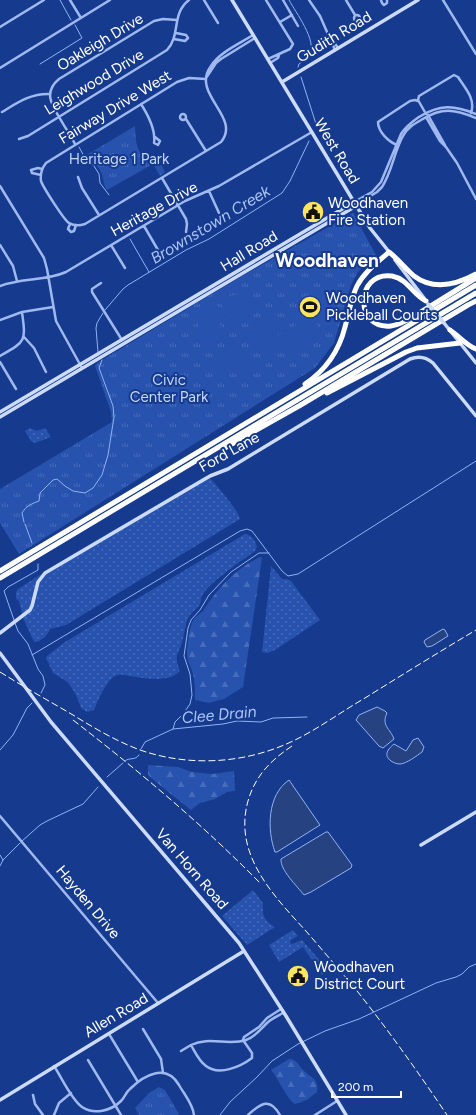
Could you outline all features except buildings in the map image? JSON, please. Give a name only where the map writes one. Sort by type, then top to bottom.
[{"type":"highway","points":[[277,404],[284,397],[319,373],[332,359],[342,338],[357,286],[366,274],[389,252],[413,275],[432,284],[455,284],[476,274]]},
{"type":"highway","points":[[427,302],[420,298],[404,281],[395,277],[387,276],[378,278],[370,284],[365,293],[363,303],[367,314],[374,322],[385,326],[396,325],[407,320],[476,278]]},
{"type":"highway","points":[[0,571],[476,285]]},
{"type":"highway","points":[[0,578],[476,293]]},
{"type":"highway","points":[[195,462],[207,458],[299,406],[476,301]]},
{"type":"highway","points":[[450,330],[458,335],[465,343],[476,349]]},
{"type":"highway","points":[[299,406],[304,405],[406,352],[417,348],[460,343]]},
{"type":"main road","name":"West Road","points":[[232,0],[355,204],[427,302],[476,363]]},
{"type":"main road","name":"Gudith Road","points":[[282,82],[418,0]]},
{"type":"main road","name":"Hall Road","points":[[0,417],[10,409],[355,204]]},
{"type":"main road","name":"Ford Lane","points":[[0,633],[30,610],[38,582],[45,573],[210,476],[228,469],[410,359],[419,357],[433,363],[476,416]]},
{"type":"main road","name":"Hall Road","points":[[0,412],[10,409]]},
{"type":"main road","name":"Van Horn Road","points":[[0,653],[51,722],[239,943],[346,1115]]},
{"type":"main road","points":[[421,845],[476,812]]},
{"type":"main road","name":"Allen Road","points":[[0,1100],[244,951]]},
{"type":"street","points":[[0,27],[44,0]]},
{"type":"street","points":[[70,0],[81,18]]},
{"type":"street","points":[[0,68],[110,0]]},
{"type":"street","name":"Leighwood Drive","points":[[19,139],[28,136],[163,53],[169,48],[174,39],[177,20],[181,8],[190,0]]},
{"type":"street","points":[[204,0],[218,23]]},
{"type":"street","points":[[266,0],[292,45],[291,48],[279,55],[276,55],[269,61]]},
{"type":"street","points":[[283,0],[298,26]]},
{"type":"street","points":[[309,0],[320,16],[337,49]]},
{"type":"street","points":[[346,0],[355,15]]},
{"type":"street","points":[[381,0],[382,4],[384,5],[387,3],[387,0]]},
{"type":"street","points":[[444,0],[476,54]]},
{"type":"street","points":[[280,22],[292,15]]},
{"type":"street","name":"Oakleigh Drive","points":[[50,94],[53,85],[59,79],[150,24],[163,19],[177,20]]},
{"type":"street","name":"Leighwood Drive","points":[[174,39],[185,41],[188,38],[186,35],[176,33]]},
{"type":"street","points":[[42,169],[41,175],[44,186],[65,219],[73,225],[85,224],[221,142],[226,132],[226,126],[208,92],[206,79],[216,63],[254,36]]},
{"type":"street","points":[[418,102],[418,98],[421,94],[456,75],[472,100],[473,106],[471,114]]},
{"type":"street","name":"Fairway Drive West","points":[[41,175],[32,173],[31,170],[38,168],[42,169],[48,161],[181,80],[192,78],[206,79]]},
{"type":"street","points":[[1,113],[32,96],[50,94],[51,104],[75,144]]},
{"type":"street","points":[[398,145],[386,138],[378,125],[378,122],[415,100],[427,115],[440,141],[446,147],[476,199]]},
{"type":"street","points":[[141,104],[148,116],[155,137]]},
{"type":"street","name":"Hall Road","points":[[355,204],[375,191],[386,175],[401,134],[406,126],[438,111],[448,110],[476,114]]},
{"type":"street","name":"Hall Road","points":[[471,114],[476,118]]},
{"type":"street","points":[[186,119],[206,151]]},
{"type":"street","name":"Heritage Drive","points":[[0,286],[17,281],[66,272],[178,205],[209,191],[312,132]]},
{"type":"street","points":[[78,177],[82,188],[99,215]]},
{"type":"street","points":[[162,178],[186,219],[186,232]]},
{"type":"street","points":[[0,186],[42,253],[46,264],[53,307],[58,326],[82,367]]},
{"type":"street","points":[[209,191],[219,213]]},
{"type":"street","points":[[144,226],[158,250]]},
{"type":"street","points":[[0,245],[13,266],[17,281]]},
{"type":"street","points":[[111,245],[125,268]]},
{"type":"street","points":[[101,283],[92,289],[92,292],[123,342]]},
{"type":"street","points":[[0,320],[22,312],[53,307]]},
{"type":"street","points":[[0,356],[19,344],[24,338],[22,312]]},
{"type":"street","points":[[24,338],[34,348],[46,372]]},
{"type":"street","points":[[0,362],[16,389]]},
{"type":"street","name":"Hayden Drive","points":[[0,816],[158,1003]]},
{"type":"street","points":[[243,1040],[259,1027],[267,1018],[281,1009]]},
{"type":"street","points":[[181,1052],[192,1045],[207,1041],[233,1043],[246,1040],[258,1033],[269,1021],[283,1013]]},
{"type":"street","points":[[143,1029],[161,1059],[163,1073]]},
{"type":"street","points":[[109,1034],[138,1082]]},
{"type":"street","points":[[192,1045],[201,1062],[209,1068],[214,1070],[229,1069],[252,1058],[252,1053],[243,1040]]},
{"type":"street","points":[[88,1060],[121,1115]]},
{"type":"street","points":[[54,1066],[78,1104],[88,1112],[101,1111],[115,1105],[122,1100],[130,1088],[138,1082],[153,1074],[163,1073],[170,1075],[178,1083],[192,1107],[194,1115]]},
{"type":"street","points":[[54,1115],[61,1100],[71,1093]]},
{"type":"street","points":[[33,1095],[35,1104],[43,1115]]},
{"type":"street","points":[[315,1115],[337,1101]]},
{"type":"street","points":[[248,1115],[256,1107],[263,1104],[273,1106],[280,1115]]},
{"type":"green space","name":"Heritage 1 Park","points":[[135,126],[136,143],[139,151],[144,157],[160,162],[165,172],[160,176],[153,164],[107,190],[100,170],[85,156]]},
{"type":"green space","name":"Civic Center Park","points":[[353,213],[376,255],[358,272],[351,285],[334,343],[315,368],[19,554],[0,523],[0,489],[112,422],[111,412],[95,366],[97,363],[242,276]]},
{"type":"green space","points":[[235,295],[251,298],[262,307],[238,326],[219,301]]},
{"type":"green space","points":[[208,310],[228,334],[204,352],[199,341],[198,330],[201,320]]},
{"type":"green space","points":[[269,315],[275,327],[276,338],[275,343],[265,359],[245,336]]},
{"type":"green space","points":[[312,316],[322,333],[287,353],[277,336]]},
{"type":"green space","points":[[235,343],[254,367],[242,373],[231,373],[225,372],[210,362]]},
{"type":"green space","points":[[30,428],[37,431],[45,428],[51,437],[35,443],[31,441],[25,431]]},
{"type":"green space","points":[[207,476],[227,498],[236,510],[240,519],[66,625],[50,629],[42,639],[35,642],[33,640],[23,618],[19,601],[16,599],[16,592],[18,589],[68,557]]},
{"type":"green space","points":[[245,534],[250,535],[253,538],[257,547],[255,551],[217,579],[210,586],[201,598],[199,605],[188,618],[183,639],[177,654],[180,671],[171,677],[160,679],[117,675],[108,682],[94,710],[87,712],[81,708],[70,685],[53,673],[46,658],[47,656],[65,642]]},
{"type":"green space","points":[[260,557],[262,558],[243,687],[224,699],[209,703],[195,700],[194,676],[187,655],[192,622],[203,611],[227,580],[242,568]]},
{"type":"green space","points":[[271,566],[282,579],[291,581],[320,620],[275,650],[268,653],[262,652]]},
{"type":"green space","points":[[148,765],[178,767],[192,772],[212,774],[234,771],[235,791],[227,792],[215,799],[200,803],[191,810],[150,777],[148,774]]},
{"type":"green space","points":[[253,890],[263,903],[264,917],[275,927],[247,945],[222,916]]},
{"type":"green space","points":[[293,930],[298,936],[291,940],[290,943],[292,944],[302,940],[329,971],[322,975],[303,947],[279,962],[269,945]]},
{"type":"green space","points":[[289,1059],[296,1061],[304,1071],[316,1081],[317,1084],[317,1092],[307,1100],[294,1104],[287,1096],[271,1070]]},
{"type":"green space","points":[[159,1087],[165,1090],[179,1114],[139,1115],[135,1108],[149,1093]]},
{"type":"shaded area","points":[[443,629],[448,636],[432,646],[427,647],[424,642],[425,640]]},
{"type":"shaded area","points":[[377,707],[387,713],[385,721],[394,739],[383,748],[379,746],[356,720],[359,715]]},
{"type":"shaded area","points":[[418,738],[424,747],[422,752],[409,761],[403,764],[397,764],[387,757],[387,752],[394,744],[406,751],[413,740]]},
{"type":"shaded area","points":[[289,780],[320,825],[275,852],[271,834],[271,813],[276,794]]},
{"type":"shaded area","points":[[328,832],[352,865],[351,868],[304,895],[286,873],[281,863],[281,859]]},
{"type":"waterway","points":[[60,0],[71,20]]},
{"type":"waterway","name":"Brownstown Creek","points":[[289,0],[305,27],[311,42],[310,55],[299,64],[298,67]]},
{"type":"waterway","points":[[40,64],[82,38],[75,25]]},
{"type":"waterway","name":"Brownstown Creek","points":[[301,77],[316,124]]},
{"type":"waterway","name":"Brownstown Creek","points":[[105,310],[128,285],[186,250],[209,239],[282,193],[290,181],[309,141]]},
{"type":"waterway","points":[[79,147],[85,158],[94,166],[99,174],[100,183],[109,195]]},
{"type":"waterway","points":[[130,239],[149,272]]},
{"type":"waterway","name":"Brownstown Creek","points":[[98,352],[96,328],[97,323],[103,313]]},
{"type":"waterway","name":"Brownstown Creek","points":[[24,522],[22,513],[29,506],[39,501],[40,493],[53,480],[57,479],[73,491],[85,493],[93,488],[102,475],[108,455],[114,417],[113,406],[99,368],[102,360]]},
{"type":"waterway","points":[[32,655],[240,531],[247,529],[252,531],[282,571],[288,576],[298,574],[476,461]]},
{"type":"waterway","name":"Brownstown Creek","points":[[25,524],[32,543]]},
{"type":"waterway","points":[[173,729],[175,722],[190,704],[192,695],[190,674],[184,656],[188,628],[191,620],[200,610],[209,595],[231,572],[259,553],[269,553]]},
{"type":"waterway","name":"Brownstown Creek","points":[[14,620],[4,591],[8,587],[38,570],[38,564]]},
{"type":"waterway","name":"Brownstown Creek","points":[[15,623],[18,631],[28,644],[38,669],[43,676],[45,685],[41,693]]},
{"type":"waterway","name":"Brownstown Creek","points":[[0,750],[13,735],[27,708],[32,703]]},
{"type":"waterway","name":"Clee Drain","points":[[141,749],[145,742],[173,729],[223,724],[237,721],[261,722],[273,718],[307,717]]},
{"type":"waterway","name":"Clee Drain","points":[[125,761],[136,758],[139,755]]},
{"type":"waterway","name":"Clee Drain","points":[[107,777],[123,763]]},
{"type":"waterway","name":"Clee Drain","points":[[22,841],[40,825],[83,804],[98,787]]},
{"type":"waterway","name":"Clee Drain","points":[[0,866],[3,860],[20,843]]},
{"type":"waterway","name":"Brownstown Creek","points":[[0,855],[3,860]]},
{"type":"waterway","points":[[220,1115],[230,1102],[272,1061],[298,1044],[325,1031],[359,1019],[436,983],[456,977],[462,974],[469,967],[476,964]]},
{"type":"railway","points":[[0,672],[97,729],[140,750],[178,759],[197,761],[217,760],[256,754],[275,749],[293,741],[476,630]]},
{"type":"railway","points":[[73,720],[170,799],[261,884]]},
{"type":"railway","points":[[292,746],[277,757],[265,769],[259,776],[251,792],[245,820],[246,839],[251,856],[259,872],[280,903],[362,997],[400,1047],[447,1115]]},
{"type":"place","name":"Woodhaven Fire Station","points":[[313,212]]},
{"type":"place","name":"Woodhaven Pickleball Courts","points":[[310,307]]},
{"type":"place","name":"Woodhaven District Court","points":[[298,976]]},
{"type":"district","name":"Woodhaven","points":[[327,260]]}]
